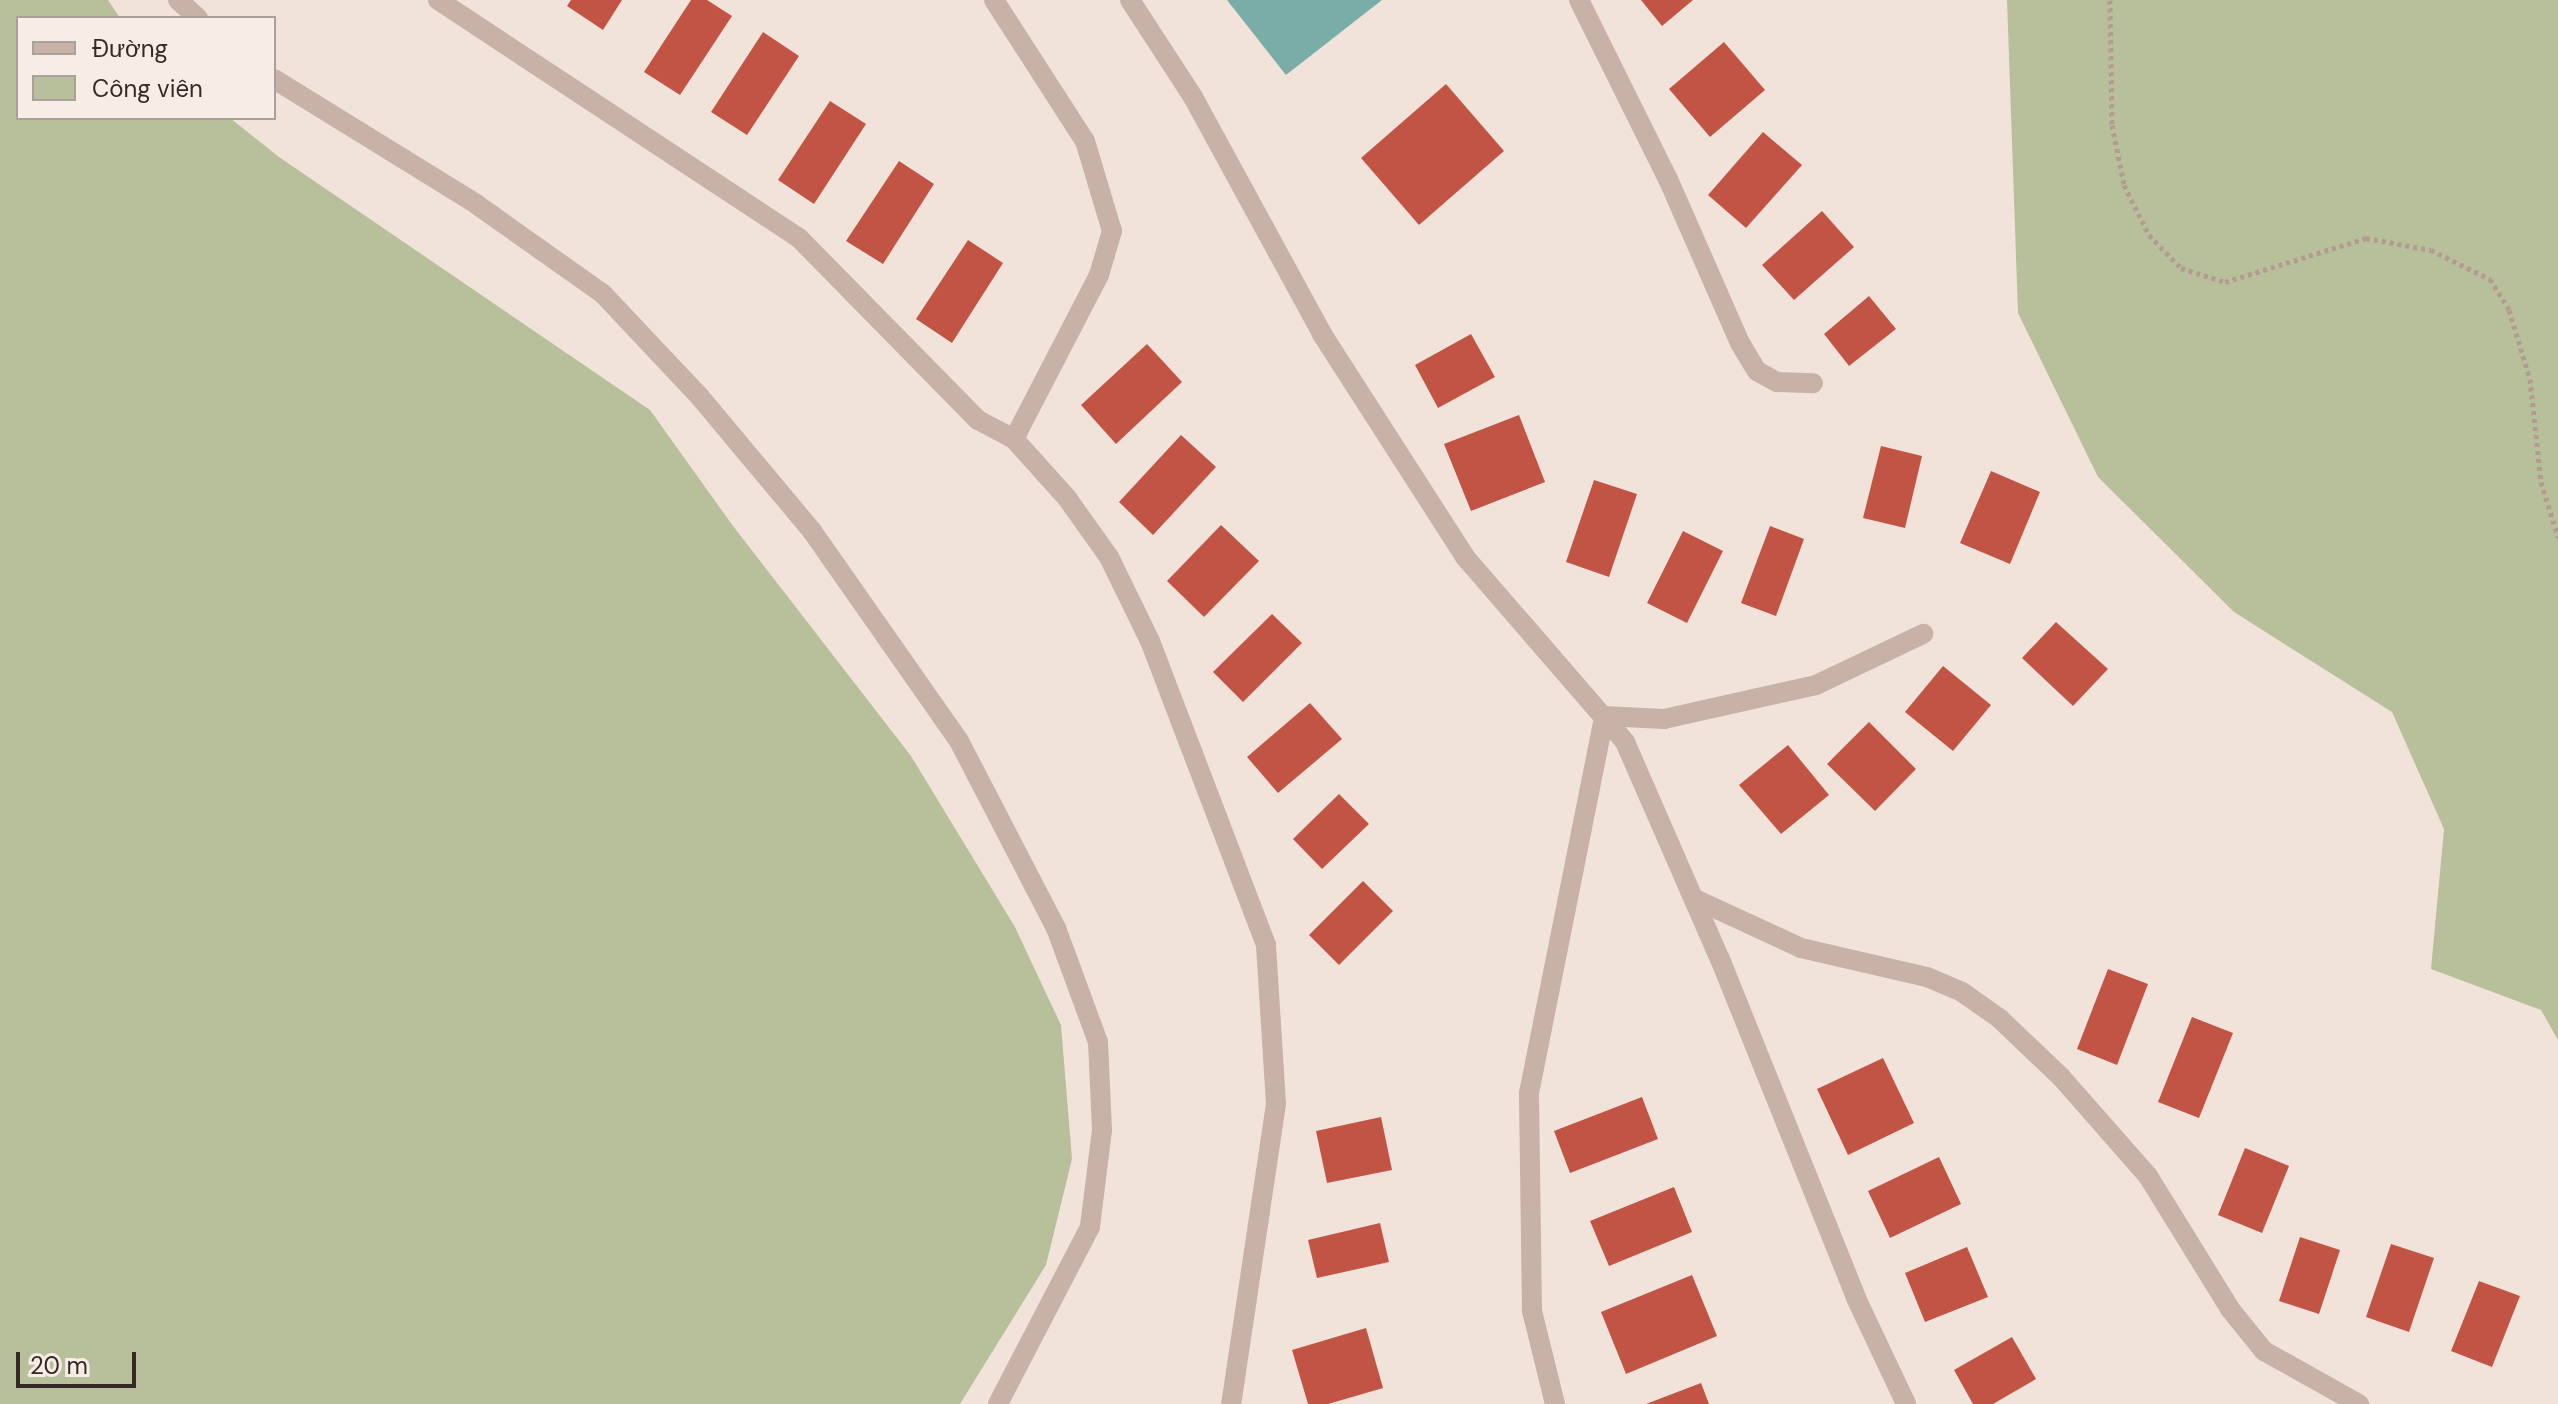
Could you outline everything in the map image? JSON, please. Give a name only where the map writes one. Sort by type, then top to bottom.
[{"type":"street","points":[[178,0],[196,16]]},
{"type":"street","points":[[438,0],[799,238],[978,420],[1014,439],[1067,498],[1109,557],[1150,641],[1266,945],[1276,1104],[1231,1404]]},
{"type":"street","points":[[994,0],[1085,141],[1112,231],[1099,275],[1014,439]]},
{"type":"street","points":[[1130,0],[1193,97],[1322,334],[1465,557],[1604,716],[1643,778],[1856,1298],[1906,1404]]},
{"type":"street","points":[[1579,0],[1668,179],[1740,343],[1757,371],[1777,382],[1813,383]]},
{"type":"street","points":[[276,80],[476,204],[603,294],[700,397],[812,531],[959,741],[1056,928],[1098,1042],[1102,1130],[1090,1227],[998,1404]]},
{"type":"street","points":[[1604,716],[1664,719],[1816,685],[1923,634]]},
{"type":"street","points":[[1555,1404],[1532,1311],[1529,1093],[1604,716]]},
{"type":"street","points":[[1695,899],[1801,948],[1927,977],[1962,992],[1999,1018],[2061,1077],[2148,1176],[2230,1309],[2264,1351],[2359,1404]]},
{"type":"path","points":[[2110,0],[2112,125],[2124,185],[2149,235],[2181,268],[2225,282],[2366,238],[2431,250],[2490,279],[2509,310],[2530,379],[2541,482],[2558,537]]},
{"type":"green space","points":[[0,0],[108,0],[119,16],[16,16],[16,120],[233,120],[279,157],[650,410],[733,526],[911,756],[1015,927],[1061,1025],[1072,1159],[1046,1265],[960,1404],[0,1404]]},
{"type":"green space","points":[[2007,0],[2558,0],[2558,1040],[2541,1010],[2431,969],[2444,829],[2392,712],[2234,612],[2098,477],[2018,313]]},
{"type":"water","points":[[1227,0],[1382,0],[1286,75]]},
{"type":"building","points":[[571,0],[622,0],[603,30],[567,6]]},
{"type":"building","points":[[691,0],[707,0],[732,16],[680,95],[644,72]]},
{"type":"building","points":[[1641,0],[1693,0],[1662,26]]},
{"type":"building","points":[[763,32],[799,56],[747,135],[711,112]]},
{"type":"building","points":[[1724,42],[1765,90],[1710,137],[1669,89]]},
{"type":"building","points":[[1446,84],[1504,151],[1419,225],[1361,158]]},
{"type":"building","points":[[830,101],[866,124],[814,204],[778,180]]},
{"type":"building","points":[[1763,132],[1802,165],[1746,228],[1708,195]]},
{"type":"building","points":[[899,161],[934,184],[883,264],[846,241]]},
{"type":"building","points":[[1822,211],[1854,247],[1794,300],[1762,265]]},
{"type":"building","points":[[968,240],[1003,263],[952,343],[916,319]]},
{"type":"building","points":[[1869,296],[1896,329],[1849,366],[1824,334]]},
{"type":"building","points":[[1471,334],[1495,377],[1438,408],[1415,365]]},
{"type":"building","points":[[1147,344],[1182,382],[1116,444],[1081,405]]},
{"type":"building","points":[[1519,415],[1545,482],[1471,511],[1444,444]]},
{"type":"building","points":[[1181,435],[1216,467],[1153,535],[1119,502]]},
{"type":"building","points":[[1881,446],[1922,456],[1905,528],[1863,518]]},
{"type":"building","points":[[1991,471],[2040,492],[2010,564],[1960,543]]},
{"type":"building","points":[[1594,480],[1637,494],[1609,577],[1566,562]]},
{"type":"building","points":[[1221,525],[1259,561],[1204,617],[1167,581]]},
{"type":"building","points":[[1770,526],[1804,539],[1776,616],[1741,603]]},
{"type":"building","points":[[1683,531],[1723,551],[1687,623],[1647,603]]},
{"type":"building","points":[[1272,614],[1302,643],[1243,702],[1213,672]]},
{"type":"building","points":[[2056,622],[2108,669],[2073,706],[2022,658]]},
{"type":"building","points":[[1943,666],[1991,705],[1953,751],[1905,712]]},
{"type":"building","points":[[1310,703],[1342,739],[1278,793],[1247,757]]},
{"type":"building","points":[[1869,722],[1916,769],[1875,811],[1827,764]]},
{"type":"building","points":[[1788,745],[1829,795],[1781,834],[1739,785]]},
{"type":"building","points":[[1339,794],[1369,824],[1322,869],[1293,839]]},
{"type":"building","points":[[1363,881],[1393,911],[1339,965],[1309,935]]},
{"type":"building","points":[[2108,969],[2148,984],[2117,1065],[2077,1049]]},
{"type":"building","points":[[2192,1017],[2233,1033],[2199,1118],[2158,1102]]},
{"type":"building","points":[[1883,1058],[1914,1123],[1848,1155],[1817,1089]]},
{"type":"building","points":[[1642,1097],[1658,1139],[1570,1173],[1554,1131]]},
{"type":"building","points":[[1381,1117],[1392,1170],[1327,1183],[1316,1131]]},
{"type":"building","points":[[2245,1148],[2289,1166],[2262,1233],[2218,1215]]},
{"type":"building","points":[[1939,1157],[1961,1204],[1890,1238],[1868,1191]]},
{"type":"building","points":[[1674,1187],[1692,1232],[1609,1266],[1590,1221]]},
{"type":"building","points":[[1380,1223],[1389,1262],[1317,1278],[1308,1240]]},
{"type":"building","points":[[2300,1237],[2340,1250],[2319,1314],[2279,1301]]},
{"type":"building","points":[[2391,1244],[2434,1258],[2409,1332],[2366,1317]]},
{"type":"building","points":[[1967,1247],[1988,1297],[1925,1322],[1905,1273]]},
{"type":"building","points":[[1692,1275],[1717,1336],[1626,1374],[1601,1312]]},
{"type":"building","points":[[2479,1281],[2520,1296],[2492,1367],[2451,1351]]},
{"type":"building","points":[[1366,1328],[1383,1388],[1328,1404],[1308,1404],[1292,1350]]},
{"type":"building","points":[[2012,1337],[2036,1379],[1993,1404],[1973,1404],[1954,1370]]},
{"type":"building","points":[[1701,1383],[1709,1404],[1646,1404]]}]
